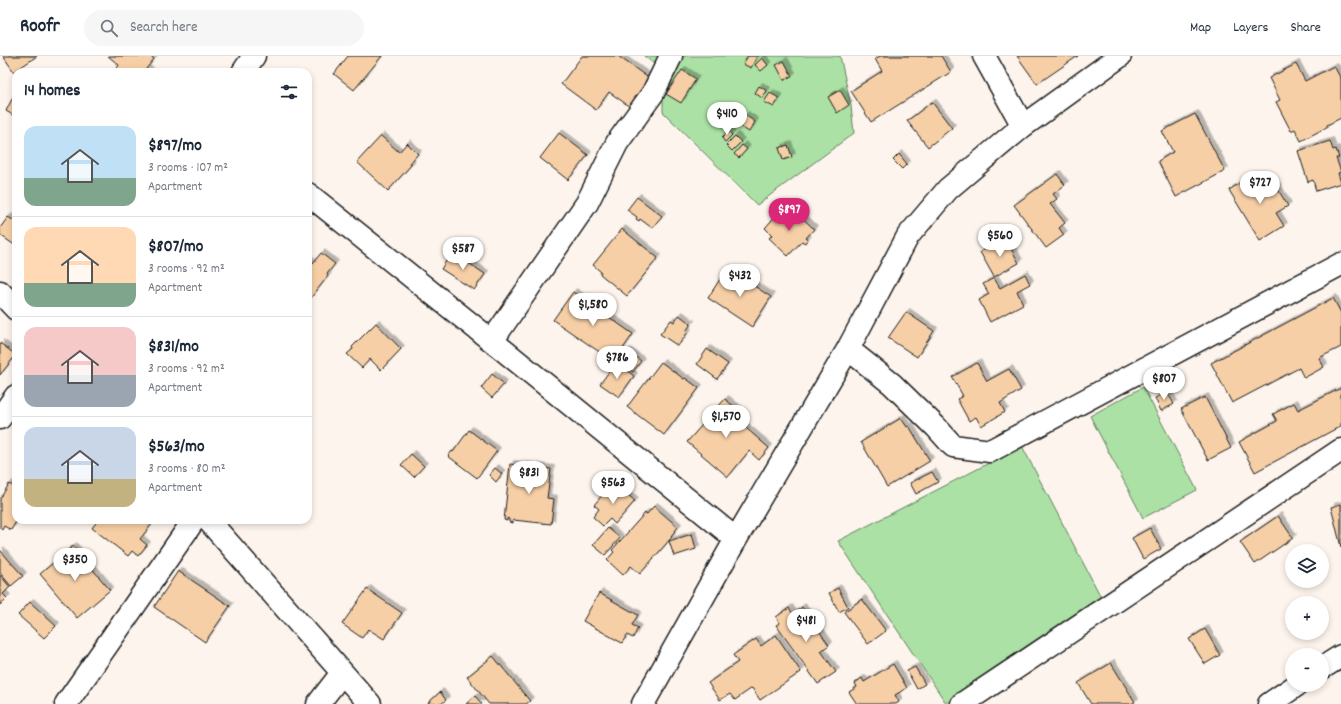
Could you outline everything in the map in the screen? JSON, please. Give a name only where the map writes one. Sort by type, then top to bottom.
[{"type":"street","points":[[246,68],[254,56]]},
{"type":"street","points":[[492,341],[587,203],[617,143],[653,93],[671,56]]},
{"type":"street","points":[[984,56],[1023,126]]},
{"type":"street","points":[[643,704],[736,539],[848,349],[908,236],[948,189],[1023,126],[1120,56]]},
{"type":"street","points":[[312,197],[736,539]]},
{"type":"street","points":[[848,349],[892,384],[936,427],[952,446],[990,451],[1341,264]]},
{"type":"street","points":[[0,292],[12,305]]},
{"type":"street","points":[[0,418],[12,402]]},
{"type":"street","points":[[962,704],[1341,450]]},
{"type":"street","points":[[66,704],[191,524]]},
{"type":"street","points":[[212,524],[370,704]]},
{"type":"street","points":[[1329,664],[1341,656]]},
{"type":"street","points":[[318,704],[342,672]]},
{"type":"street","points":[[1269,704],[1287,692]]},
{"type":"green space","points":[[644,56],[840,56],[851,106],[854,133],[757,205],[663,112],[663,71]]},
{"type":"green space","points":[[1143,387],[1197,490],[1143,518],[1090,416]]},
{"type":"green space","points":[[1022,446],[1101,597],[946,703],[838,541]]},
{"type":"building","points":[[3,56],[37,56],[20,68],[12,69]]},
{"type":"building","points":[[108,56],[150,56],[154,59],[147,68],[117,68],[119,65]]},
{"type":"building","points":[[348,56],[382,56],[354,90],[334,74]]},
{"type":"building","points":[[582,56],[618,56],[650,79],[629,106],[609,92],[596,110],[561,84]]},
{"type":"building","points":[[748,56],[757,56],[751,68],[743,64]]},
{"type":"building","points":[[880,56],[941,56],[951,72],[871,122],[851,91],[882,71],[875,59]]},
{"type":"building","points":[[1017,56],[1078,56],[1037,84]]},
{"type":"building","points":[[762,58],[768,65],[761,71],[755,65]]},
{"type":"building","points":[[784,61],[792,76],[784,80],[776,65]]},
{"type":"building","points":[[1296,64],[1305,81],[1334,66],[1341,79],[1341,118],[1301,141],[1295,129],[1291,131],[1276,102],[1280,100],[1269,78]]},
{"type":"building","points":[[682,70],[696,79],[681,103],[666,94]]},
{"type":"building","points":[[759,86],[767,91],[762,98],[755,93]]},
{"type":"building","points":[[840,90],[849,105],[837,113],[828,97]]},
{"type":"building","points":[[770,93],[779,98],[774,107],[764,102]]},
{"type":"building","points":[[12,99],[12,115],[6,111]]},
{"type":"building","points":[[932,102],[952,128],[928,147],[907,121]]},
{"type":"building","points":[[1195,114],[1225,171],[1176,197],[1158,161],[1173,152],[1162,131]]},
{"type":"building","points":[[745,115],[755,122],[749,132],[738,125]]},
{"type":"building","points":[[728,131],[732,135],[725,142],[722,138]]},
{"type":"building","points":[[559,133],[588,155],[568,180],[540,158]]},
{"type":"building","points":[[381,136],[399,152],[407,143],[418,154],[410,163],[412,164],[388,191],[357,162]]},
{"type":"building","points":[[735,136],[741,142],[732,151],[726,145]]},
{"type":"building","points":[[1330,141],[1333,150],[1336,149],[1339,158],[1336,158],[1341,172],[1338,173],[1341,183],[1316,191],[1313,180],[1308,182],[1298,151]]},
{"type":"building","points":[[742,145],[747,149],[739,158],[734,154]]},
{"type":"building","points":[[788,145],[792,157],[783,160],[779,148]]},
{"type":"building","points":[[899,154],[907,164],[902,169],[893,160]]},
{"type":"building","points":[[1057,174],[1065,185],[1053,194],[1057,199],[1050,204],[1065,223],[1059,228],[1064,235],[1046,248],[1014,205]]},
{"type":"building","points":[[1254,174],[1260,184],[1271,178],[1288,206],[1276,213],[1284,226],[1260,241],[1229,190]]},
{"type":"building","points":[[637,197],[662,216],[652,228],[640,219],[639,221],[636,219],[637,217],[627,210]]},
{"type":"building","points":[[794,210],[814,229],[806,238],[808,239],[805,243],[802,241],[788,256],[769,238],[772,235],[765,228],[778,213],[785,219]]},
{"type":"building","points":[[8,217],[12,220],[12,243],[0,235],[0,228]]},
{"type":"building","points":[[622,229],[658,258],[627,296],[600,274],[601,272],[593,265]]},
{"type":"building","points":[[1005,238],[1019,263],[994,277],[980,252]]},
{"type":"building","points":[[452,252],[485,274],[474,290],[441,269]]},
{"type":"building","points":[[321,253],[335,264],[327,274],[328,276],[312,296],[312,262],[313,263]]},
{"type":"building","points":[[727,268],[771,297],[752,327],[708,298]]},
{"type":"building","points":[[1025,274],[1030,284],[1017,291],[1023,304],[990,322],[979,300],[989,294],[983,284],[994,278],[1000,288]]},
{"type":"building","points":[[573,292],[633,334],[614,362],[553,320]]},
{"type":"building","points":[[1333,298],[1341,313],[1341,347],[1319,358],[1324,367],[1304,378],[1299,368],[1232,403],[1211,363]]},
{"type":"building","points":[[906,312],[934,331],[917,357],[888,338]]},
{"type":"building","points":[[679,315],[691,324],[686,331],[688,332],[678,346],[660,334],[671,320],[674,322]]},
{"type":"building","points":[[376,323],[401,349],[381,370],[370,359],[362,368],[347,354]]},
{"type":"building","points":[[0,343],[12,352],[12,360],[0,375]]},
{"type":"building","points":[[707,349],[728,364],[717,379],[697,364]]},
{"type":"building","points":[[627,351],[641,361],[633,372],[626,367],[627,365],[621,360]]},
{"type":"building","points":[[616,362],[634,376],[619,397],[600,384]]},
{"type":"building","points":[[661,362],[699,388],[664,435],[627,407]]},
{"type":"building","points":[[977,363],[987,381],[1009,369],[1021,390],[1000,403],[1005,412],[981,426],[976,417],[969,421],[957,399],[963,396],[952,377]]},
{"type":"building","points":[[492,374],[504,384],[492,398],[481,388]]},
{"type":"building","points":[[1341,388],[1341,426],[1255,472],[1239,442],[1277,421],[1273,414],[1294,403],[1298,410]]},
{"type":"building","points":[[1167,392],[1174,404],[1161,411],[1155,398]]},
{"type":"building","points":[[1205,397],[1231,448],[1208,460],[1181,409]]},
{"type":"building","points":[[725,399],[743,414],[738,421],[769,448],[759,460],[749,451],[728,477],[687,442]]},
{"type":"building","points":[[901,418],[907,427],[909,426],[930,461],[887,487],[861,442]]},
{"type":"building","points":[[469,430],[497,451],[477,478],[448,456],[452,451],[453,452]]},
{"type":"building","points":[[411,454],[424,466],[414,477],[401,465]]},
{"type":"building","points":[[510,464],[551,469],[547,498],[554,499],[551,524],[513,520],[513,523],[509,522],[509,519],[507,518],[507,521],[504,520]]},
{"type":"building","points":[[495,468],[502,474],[496,482],[489,475]]},
{"type":"building","points":[[932,472],[938,482],[916,494],[910,483]]},
{"type":"building","points":[[613,482],[635,501],[615,524],[610,519],[603,526],[593,517],[599,509],[594,505]]},
{"type":"building","points":[[9,484],[12,486],[12,524],[15,524],[11,530],[4,526],[2,530],[0,528],[0,499]]},
{"type":"building","points":[[1341,504],[1341,547],[1331,507]]},
{"type":"building","points":[[654,506],[678,527],[671,536],[672,537],[640,574],[631,566],[623,575],[607,560],[614,552],[612,550],[645,513],[647,514]]},
{"type":"building","points":[[1278,516],[1293,538],[1255,564],[1240,542]]},
{"type":"building","points":[[95,524],[152,524],[140,539],[147,545],[138,556],[132,551],[128,556],[92,528]]},
{"type":"building","points":[[608,528],[620,538],[605,555],[593,545]]},
{"type":"building","points":[[1150,528],[1161,549],[1143,559],[1132,538]]},
{"type":"building","points":[[692,534],[696,549],[674,556],[669,541]]},
{"type":"building","points":[[73,546],[110,590],[77,618],[40,574]]},
{"type":"building","points":[[0,550],[23,576],[11,586],[0,573]]},
{"type":"building","points":[[178,571],[230,606],[205,642],[154,607]]},
{"type":"building","points":[[0,575],[10,587],[3,594],[7,598],[0,605]]},
{"type":"building","points":[[838,588],[848,607],[839,612],[829,593]]},
{"type":"building","points":[[367,589],[402,613],[384,639],[368,629],[362,638],[342,624]]},
{"type":"building","points":[[599,593],[638,615],[632,625],[638,628],[633,638],[627,635],[622,643],[583,621]]},
{"type":"building","points":[[862,599],[886,631],[868,644],[844,612]]},
{"type":"building","points":[[30,602],[56,626],[44,638],[18,615]]},
{"type":"building","points":[[802,607],[829,645],[821,651],[836,672],[818,684],[776,625],[780,623],[776,617],[789,608],[793,614]]},
{"type":"building","points":[[1205,629],[1220,655],[1205,664],[1189,639]]},
{"type":"building","points":[[776,635],[801,672],[760,700],[752,688],[735,700],[730,694],[720,700],[708,683],[738,662],[733,655],[756,639],[761,646]]},
{"type":"building","points":[[493,656],[530,701],[526,704],[489,704],[467,677]]},
{"type":"building","points":[[1111,663],[1135,702],[1131,704],[1091,704],[1078,683]]},
{"type":"building","points":[[893,664],[907,688],[895,695],[899,702],[896,704],[857,704],[849,692],[857,687],[855,683],[862,678],[864,682]]},
{"type":"building","points":[[915,667],[925,684],[917,689],[907,671]]},
{"type":"building","points":[[440,692],[446,700],[441,704],[427,704]]},
{"type":"building","points":[[475,696],[482,704],[466,704]]}]
